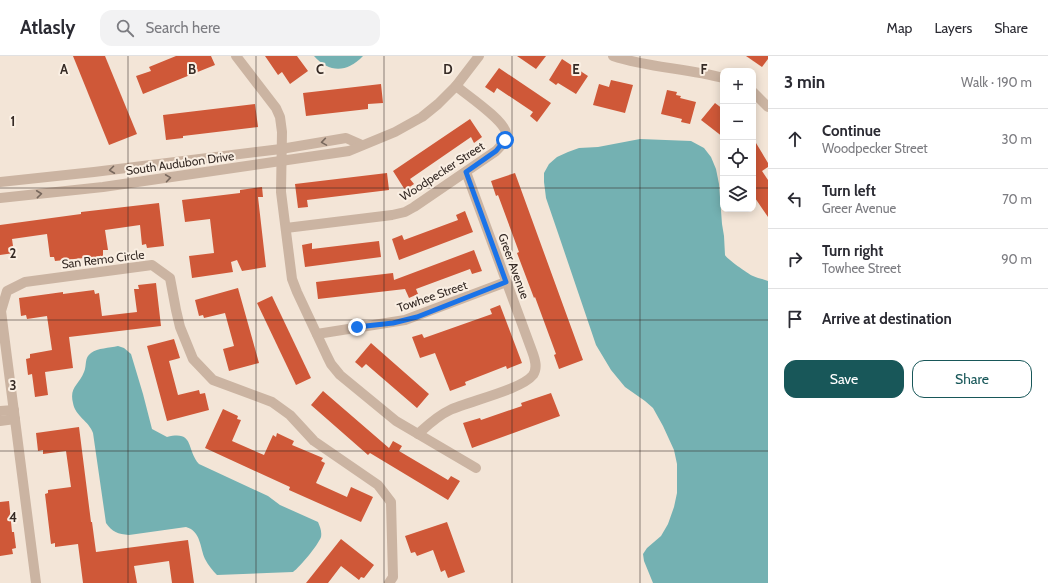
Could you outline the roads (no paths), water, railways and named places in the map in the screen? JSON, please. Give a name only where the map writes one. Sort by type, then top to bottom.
[{"type":"street","points":[[236,56],[278,112],[282,132],[281,192],[292,279],[331,364],[340,374],[396,421],[476,468]]},
{"type":"street","name":"South Audubon Drive","points":[[0,198],[103,187],[349,151],[395,132],[422,117],[456,86],[479,56]]},
{"type":"street","points":[[618,57],[654,66],[720,77]]},
{"type":"street","name":"Woodpecker Street","points":[[286,228],[384,216],[404,212],[425,201],[502,146],[506,134],[500,122],[456,86]]},
{"type":"street","points":[[756,95],[768,107]]},
{"type":"street","name":"South Audubon Drive","points":[[0,182],[281,149],[346,138],[362,145]]},
{"type":"street","name":"Greer Avenue","points":[[418,434],[438,416],[451,409],[519,385],[532,376],[535,371],[536,363],[466,172]]},
{"type":"street","name":"San Remo Circle","points":[[36,583],[1,311],[7,291],[25,282],[152,265],[170,278],[180,327],[193,359],[213,380],[272,402],[290,415],[314,441],[378,485],[391,502],[393,577],[389,583]]},
{"type":"street","name":"Towhee Street","points":[[317,334],[405,320],[506,282]]},
{"type":"street","points":[[0,411],[15,414]]},
{"type":"street","points":[[0,421],[15,414]]},
{"type":"water","points":[[314,56],[363,56],[351,66],[338,69],[326,66]]},
{"type":"water","points":[[640,139],[691,141],[704,148],[711,157],[716,169],[719,184],[720,212],[724,236],[725,255],[750,275],[768,281],[768,583],[653,583],[644,561],[643,554],[647,548],[661,536],[668,524],[674,507],[677,493],[677,464],[674,450],[653,408],[625,387],[611,370],[596,345],[546,198],[544,182],[544,173],[549,164],[557,157],[579,148],[598,147]]},
{"type":"water","points":[[118,346],[124,348],[131,354],[152,429],[167,437],[182,436],[189,443],[195,459],[199,464],[268,496],[280,505],[318,522],[321,529],[321,537],[319,541],[300,566],[293,572],[217,575],[206,561],[199,540],[195,532],[191,529],[186,527],[129,535],[116,532],[108,526],[106,523],[93,433],[74,408],[72,393],[84,372],[86,359],[89,355],[97,350]]}]
